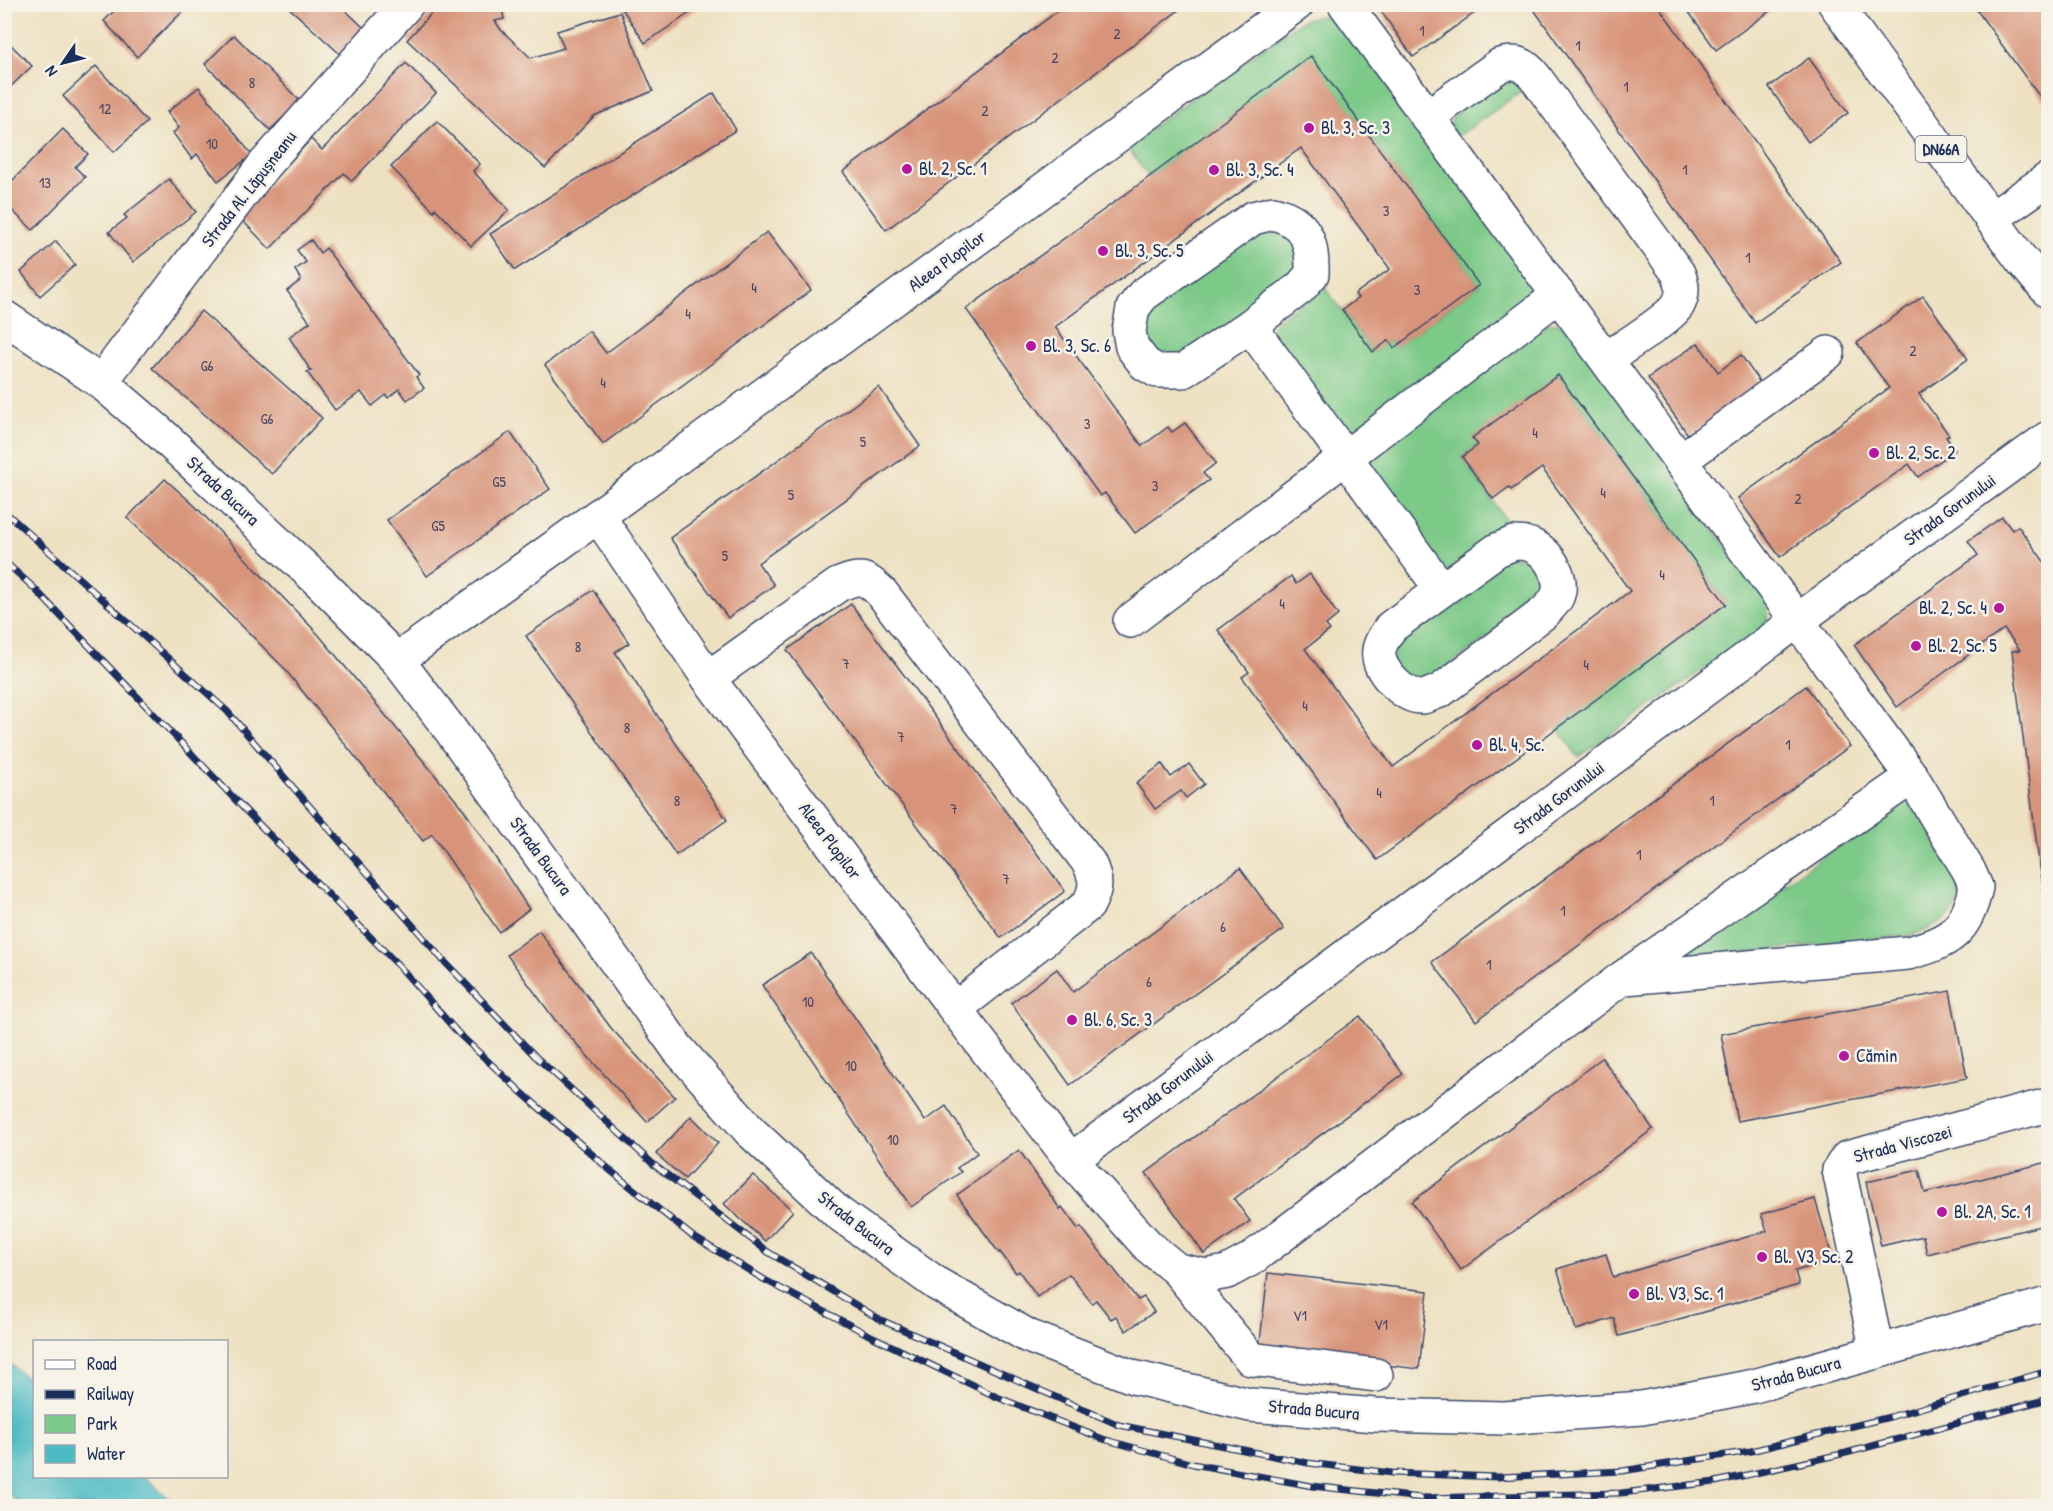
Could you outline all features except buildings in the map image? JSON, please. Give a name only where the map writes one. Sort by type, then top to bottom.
[{"type":"street","name":"Strada Al. Lăpușneanu","points":[[101,382],[264,165],[407,4]]},
{"type":"street","name":"Aleea Plopilor","points":[[397,660],[598,516],[1297,4]]},
{"type":"street","points":[[1345,4],[1911,777],[1976,887],[1967,919],[1957,933],[1935,946],[1908,953],[1622,978]]},
{"type":"street","name":"DN66A","points":[[1835,4],[2020,258],[2049,291]]},
{"type":"street","points":[[1427,117],[1500,66],[1510,62],[1528,68],[1535,77],[1678,273],[1682,284],[1682,293],[1677,305],[1668,315],[1606,359]]},
{"type":"street","points":[[1991,219],[2049,179]]},
{"type":"street","points":[[1273,213],[1286,216],[1298,224],[1311,243],[1312,274],[1300,288],[1250,326],[1183,371],[1157,370],[1145,363],[1132,347],[1129,331],[1133,308],[1143,295],[1253,218],[1273,213]]},
{"type":"street","points":[[1130,621],[1559,295]]},
{"type":"street","name":"Strada Bucura","points":[[4,317],[101,382],[158,431],[323,585],[397,660],[449,728],[678,1049],[750,1131],[838,1213],[937,1284],[1028,1336],[1133,1377],[1250,1405],[1376,1415],[1504,1418],[1642,1408],[1754,1386],[2049,1305]]},
{"type":"street","points":[[1250,326],[1441,589]]},
{"type":"street","points":[[1680,460],[1828,353]]},
{"type":"street","name":"Strada Gorunului","points":[[1071,1160],[1797,621],[2049,438]]},
{"type":"street","name":"Aleea Plopilor","points":[[598,516],[708,678],[955,1009],[1071,1160],[1148,1246],[1177,1270],[1251,1359],[1376,1375]]},
{"type":"street","points":[[1514,543],[1531,544],[1545,553],[1558,581],[1557,597],[1545,612],[1440,691],[1422,697],[1405,693],[1388,677],[1379,657],[1381,641],[1391,627],[1441,589],[1497,550],[1514,543]]},
{"type":"street","points":[[708,678],[838,585],[852,579],[869,580],[881,592],[1089,862],[1095,877],[1094,894],[1088,906],[955,1009]]},
{"type":"street","points":[[1177,1270],[1206,1276],[1227,1272],[1251,1259],[1622,978],[1911,777]]},
{"type":"street","name":"Strada Viscozei","points":[[1877,1352],[1839,1170],[1847,1158],[2049,1105]]},
{"type":"green space","points":[[1332,15],[1341,19],[1531,282],[1532,294],[1529,302],[1352,433],[1346,434],[1269,336],[1274,323],[1324,286],[1373,352],[1389,340],[1395,347],[1479,285],[1311,57],[1149,177],[1126,146],[1296,24],[1309,18]]},
{"type":"green space","points":[[1516,77],[1529,86],[1454,139],[1452,117],[1492,81]]},
{"type":"green space","points":[[1268,224],[1295,237],[1300,274],[1189,357],[1165,360],[1146,343],[1144,314]]},
{"type":"green space","points":[[1548,323],[1558,323],[1568,327],[1766,601],[1768,610],[1767,620],[1760,630],[1578,757],[1557,727],[1726,603],[1558,375],[1473,438],[1478,445],[1462,457],[1512,529],[1445,573],[1373,470],[1373,457],[1378,446]]},
{"type":"green space","points":[[1500,555],[1527,557],[1545,578],[1544,596],[1419,687],[1392,667],[1397,630]]},
{"type":"green space","points":[[1902,800],[1909,804],[1923,820],[1958,883],[1960,897],[1957,905],[1945,919],[1929,929],[1912,935],[1693,958],[1685,954]]},
{"type":"water","points":[[4,1359],[33,1383],[33,1478],[146,1478],[177,1506],[24,1506],[5,1493]]},
{"type":"railway","points":[[4,511],[227,711],[442,959],[535,1056],[653,1164],[768,1252],[881,1320],[1119,1425],[1308,1463],[1392,1473],[1498,1477],[1622,1471],[1751,1451],[1890,1417],[2048,1371]]},
{"type":"railway","points":[[4,561],[33,587],[247,812],[399,966],[459,1034],[611,1171],[692,1236],[765,1280],[867,1334],[997,1397],[1103,1439],[1193,1464],[1312,1486],[1422,1498],[1621,1493],[1715,1482],[1846,1453],[2048,1399]]},
{"type":"place","name":"Bl. 3, Sc. 3","points":[[1309,128]]},
{"type":"place","name":"Bl. 2, Sc. 1","points":[[907,169]]},
{"type":"place","name":"Bl. 3, Sc. 4","points":[[1214,170]]},
{"type":"place","name":"Bl. 3, Sc. 5","points":[[1103,251]]},
{"type":"place","name":"Bl. 3, Sc. 6","points":[[1031,346]]},
{"type":"place","name":"Bl. 2, Sc. 2","points":[[1874,453]]},
{"type":"place","name":"Bl. 2, Sc. 4","points":[[1999,608]]},
{"type":"place","name":"Bl. 2, Sc. 5","points":[[1916,646]]},
{"type":"place","name":"Bl. 4, Sc.","points":[[1477,745]]},
{"type":"place","name":"Bl. 6, Sc. 3","points":[[1072,1020]]},
{"type":"place","name":"Cămin","points":[[1844,1056]]},
{"type":"place","name":"Bl. 2A, Sc. 1","points":[[1942,1212]]},
{"type":"place","name":"Bl. V3, Sc. 2","points":[[1762,1257]]},
{"type":"place","name":"Bl. V3, Sc. 1","points":[[1634,1294]]}]
